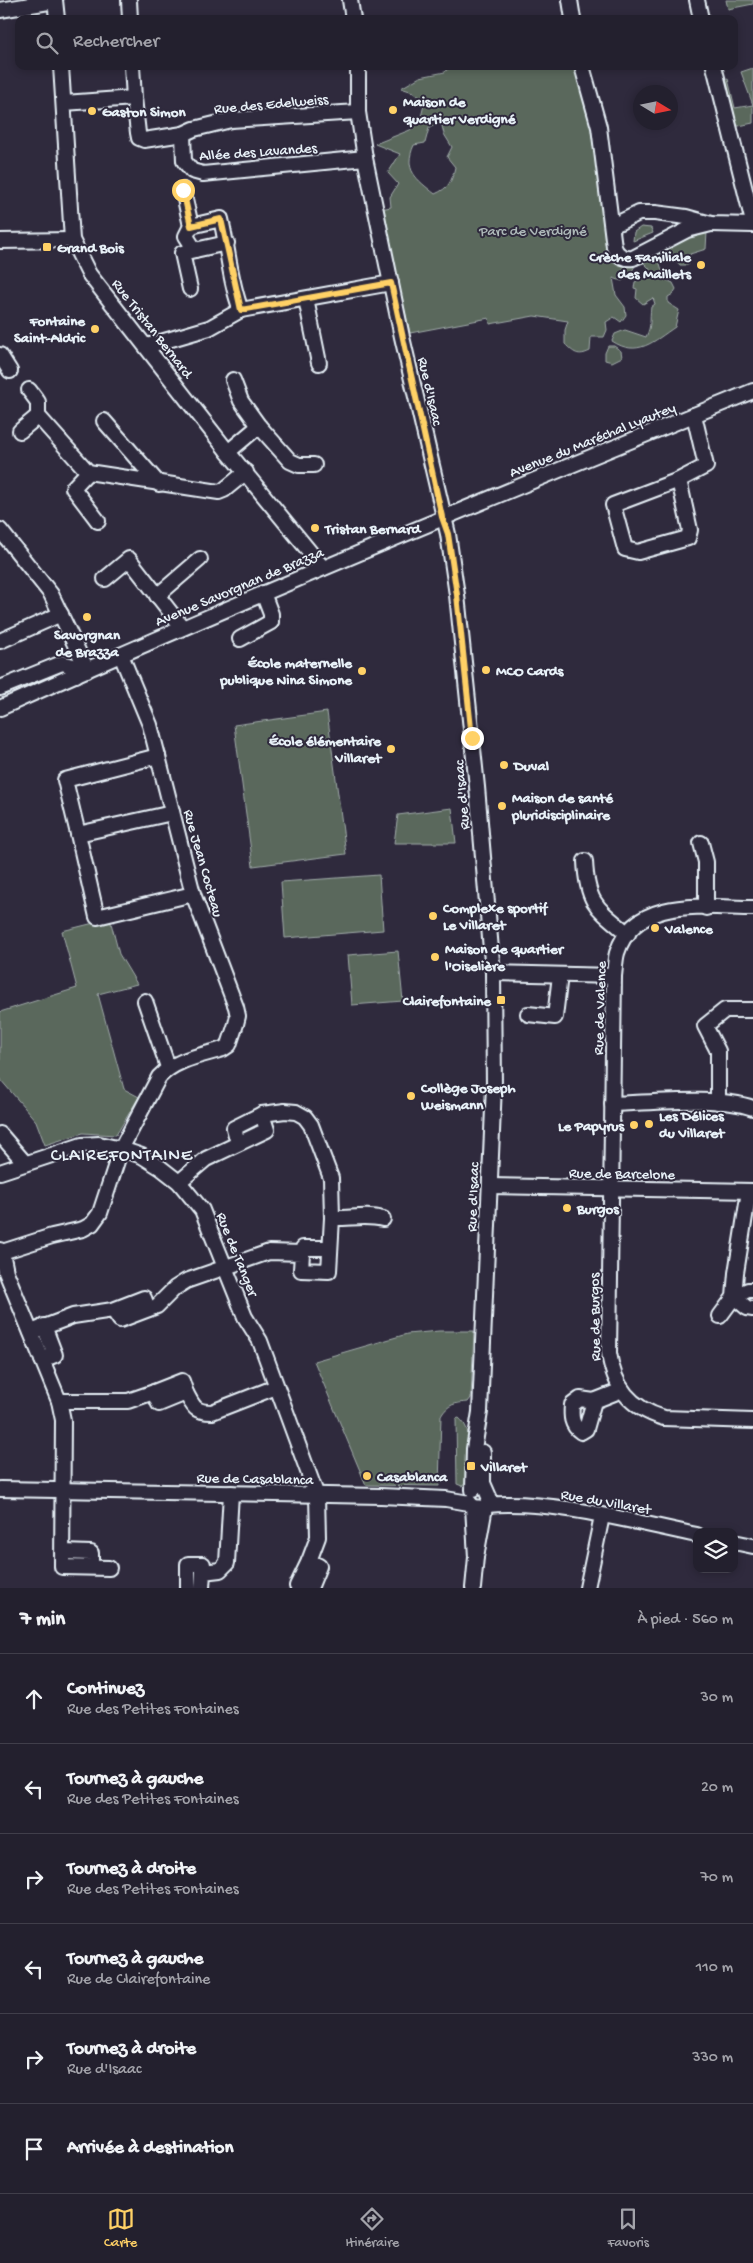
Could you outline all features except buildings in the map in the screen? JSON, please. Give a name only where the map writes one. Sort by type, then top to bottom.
[{"type":"street","points":[[129,0],[130,15]]},
{"type":"street","points":[[350,0],[352,15]]},
{"type":"street","points":[[570,0],[572,15]]},
{"type":"street","points":[[697,0],[701,15]]},
{"type":"street","points":[[0,10],[55,1],[57,15]]},
{"type":"street","name":"Rue Tristan Bernard","points":[[61,70],[72,240],[89,274],[228,452],[323,568]]},
{"type":"street","points":[[64,103],[134,98],[132,70]]},
{"type":"street","name":"Rue d'Isaac","points":[[358,70],[358,112],[365,158],[442,517],[448,534],[470,712],[493,973],[494,1085],[480,1412],[474,1449],[479,1499],[473,1588]]},
{"type":"street","points":[[583,70],[600,127],[615,250],[621,257],[630,258],[687,230],[711,224],[753,224],[715,70]]},
{"type":"street","name":"Rue des Edelweiss","points":[[134,98],[139,138],[144,140],[183,134],[194,129],[232,120],[358,112]]},
{"type":"street","name":"Allée des Lavandes","points":[[183,134],[184,161],[192,171],[203,174],[365,158]]},
{"type":"street","points":[[183,190],[191,226],[186,236],[195,250]]},
{"type":"street","points":[[612,226],[639,213],[686,217],[711,224]]},
{"type":"street","points":[[191,226],[221,219],[237,301],[241,310]]},
{"type":"street","points":[[0,241],[72,240]]},
{"type":"street","points":[[190,289],[182,253],[227,243]]},
{"type":"street","points":[[147,346],[209,328],[241,310],[391,283]]},
{"type":"street","points":[[306,299],[319,363]]},
{"type":"street","points":[[0,355],[10,371]]},
{"type":"street","points":[[233,380],[241,401],[259,426],[290,461],[300,465],[314,465]]},
{"type":"street","points":[[29,390],[38,402],[38,416],[88,472],[218,492],[224,490],[246,472]]},
{"type":"street","name":"Avenue du Maréchal Lyautey","points":[[442,517],[753,391]]},
{"type":"street","points":[[679,480],[690,530],[688,538],[638,552],[624,549],[613,506],[679,480],[706,466],[694,415]]},
{"type":"street","points":[[20,431],[38,416]]},
{"type":"street","points":[[104,421],[159,484]]},
{"type":"street","points":[[228,452],[259,426]]},
{"type":"street","points":[[88,472],[73,488],[98,521]]},
{"type":"street","name":"Avenue Savorgnan de Brazza","points":[[0,708],[182,627],[442,517]]},
{"type":"street","points":[[0,530],[51,594],[61,614],[82,673]]},
{"type":"street","points":[[105,579],[129,559],[182,627]]},
{"type":"street","points":[[157,596],[200,559]]},
{"type":"street","points":[[240,640],[271,622],[271,614],[263,593]]},
{"type":"street","points":[[0,641],[61,614]]},
{"type":"street","name":"Rue Jean Cocteau","points":[[121,655],[150,725],[193,894],[238,1016],[229,1045],[223,1049],[180,1061],[168,1067]]},
{"type":"street","points":[[0,688],[62,663],[73,666],[82,673]]},
{"type":"street","points":[[158,756],[65,780],[97,917],[193,894]]},
{"type":"street","points":[[78,834],[172,813]]},
{"type":"street","points":[[700,843],[706,862],[706,908]]},
{"type":"street","points":[[585,861],[586,881],[590,898],[598,909],[628,934]]},
{"type":"street","name":"Rue de Valence","points":[[610,1190],[614,976],[618,952],[628,934],[639,922],[656,912],[672,908],[753,908]]},
{"type":"street","points":[[493,973],[614,976]]},
{"type":"street","points":[[528,1014],[555,1017],[560,975]]},
{"type":"street","points":[[109,1568],[62,1567],[63,1420],[59,1401],[6,1272],[1,1251],[83,1229],[92,1224],[100,1213],[121,1148],[159,1077],[168,1067],[145,1001]]},
{"type":"street","points":[[718,1102],[718,1051],[705,1026],[725,1010],[753,1010]]},
{"type":"street","points":[[612,1104],[718,1102],[738,1103],[753,1108]]},
{"type":"street","points":[[179,1182],[206,1159],[267,1130],[262,1114],[285,1111],[296,1112],[305,1117],[311,1126],[331,1178],[332,1218],[329,1271],[301,1270],[303,1248],[330,1248]]},
{"type":"street","points":[[0,1134],[25,1163]]},
{"type":"street","name":"Rue de Tanger","points":[[0,1172],[82,1145],[99,1144],[121,1148],[142,1156],[179,1182],[202,1210],[246,1317],[260,1341],[317,1496],[318,1537],[297,1586],[302,1588]]},
{"type":"street","name":"Rue de Barcelone","points":[[490,1186],[610,1190],[751,1191]]},
{"type":"street","name":"Rue de Burgos","points":[[610,1190],[609,1353],[612,1373],[622,1390],[638,1407],[650,1414],[664,1418],[753,1421]]},
{"type":"street","points":[[734,1297],[736,1272],[751,1191]]},
{"type":"street","points":[[332,1218],[351,1219],[365,1216],[383,1219]]},
{"type":"street","points":[[31,1332],[73,1316],[113,1310],[120,1320],[157,1306],[175,1288],[186,1281],[225,1266],[270,1252],[302,1253]]},
{"type":"street","points":[[720,1316],[734,1297],[748,1290],[753,1290]]},
{"type":"street","points":[[734,1297],[746,1308],[753,1309]]},
{"type":"street","points":[[42,1360],[55,1355],[44,1326]]},
{"type":"street","points":[[59,1401],[128,1401],[154,1392],[159,1404],[186,1393],[194,1408],[202,1412],[212,1412],[276,1387]]},
{"type":"street","points":[[594,1401],[622,1390]]},
{"type":"street","name":"Rue de Casablanca","points":[[0,1489],[479,1499]]},
{"type":"street","points":[[203,1572],[220,1570],[228,1563],[231,1493]]},
{"type":"street","name":"Rue du Villaret","points":[[479,1499],[602,1516],[693,1534]]},
{"type":"street","points":[[587,1588],[602,1516]]},
{"type":"street","points":[[738,1543],[753,1546]]},
{"type":"street","points":[[309,1561],[319,1566],[310,1588]]},
{"type":"street","points":[[188,1588],[188,1564],[203,1564],[202,1588]]},
{"type":"green space","points":[[726,0],[753,0],[753,4],[728,9]]},
{"type":"green space","points":[[753,68],[753,105],[741,72]]},
{"type":"green space","name":"Parc de Verdigné","points":[[447,70],[577,70],[591,116],[610,250],[619,264],[641,258],[707,232],[706,249],[690,254],[688,265],[680,265],[671,254],[664,256],[659,261],[665,279],[673,283],[676,289],[668,297],[668,303],[679,310],[675,327],[653,342],[638,348],[621,346],[612,341],[615,334],[625,330],[646,337],[648,333],[651,307],[655,304],[653,298],[643,304],[636,298],[637,289],[634,288],[635,282],[650,274],[649,268],[644,263],[635,266],[622,281],[613,278],[616,295],[625,307],[626,315],[621,322],[614,317],[606,322],[607,330],[604,337],[591,337],[590,351],[586,353],[576,353],[565,344],[565,330],[568,321],[534,316],[490,324],[489,318],[410,333],[381,209],[391,207],[390,197],[398,184],[388,173],[400,154],[375,144],[410,130],[420,121],[425,101],[413,92],[401,88],[420,77]],"holes":[[[441,122],[444,134],[452,147],[447,157],[455,167],[453,176],[449,184],[435,194],[422,184],[413,173],[410,161],[414,145],[425,143],[429,128]]]},
{"type":"green space","points":[[728,79],[735,108],[753,105],[753,123],[734,127],[722,81]]},
{"type":"green space","points":[[641,227],[651,228],[653,233],[633,241],[634,232]]},
{"type":"green space","points":[[608,346],[614,346],[621,351],[622,357],[612,362],[605,360]]},
{"type":"green space","points":[[327,712],[346,854],[253,866],[234,725]]},
{"type":"green space","points":[[452,808],[456,843],[394,843],[398,815]]},
{"type":"green space","points":[[379,875],[383,930],[285,938],[281,882]]},
{"type":"green space","points":[[110,919],[119,954],[137,984],[98,994],[124,1089],[139,1097],[116,1135],[83,1133],[45,1145],[36,1121],[0,1079],[0,1012],[77,988],[62,931]]},
{"type":"green space","points":[[398,951],[403,1001],[352,1005],[348,955]]},
{"type":"green space","points":[[439,1331],[474,1331],[471,1398],[468,1402],[449,1407],[441,1416],[439,1486],[366,1485],[314,1361],[407,1334]]},
{"type":"green space","points":[[459,1418],[467,1431],[470,1447],[469,1481],[462,1486],[457,1484],[456,1419]]},
{"type":"place","name":"Maison de quartier Verdigné","points":[[393,110]]},
{"type":"place","name":"Gaston Simon","points":[[92,111]]},
{"type":"place","name":"Grand Bois","points":[[47,247]]},
{"type":"place","name":"Crèche Familiale des Maillets","points":[[701,265]]},
{"type":"place","name":"Fontaine Saint-Aldric","points":[[95,329]]},
{"type":"place","name":"Tristan Bernard","points":[[315,528]]},
{"type":"place","name":"Savorgnan de Brazza","points":[[87,617]]},
{"type":"place","name":"MCO Cards","points":[[486,670]]},
{"type":"place","name":"École maternelle publique Nina Simone","points":[[362,671]]},
{"type":"place","name":"École élémentaire Villaret","points":[[391,749]]},
{"type":"place","name":"Duval","points":[[504,765]]},
{"type":"place","name":"Maison de santé pluridisciplinaire","points":[[502,806]]},
{"type":"place","name":"Complexe sportif Le Villaret","points":[[433,916]]},
{"type":"place","name":"Valence","points":[[655,928]]},
{"type":"place","name":"Maison de quartier l'Oiselière","points":[[435,957]]},
{"type":"place","name":"Clairefontaine","points":[[501,1000]]},
{"type":"place","name":"Collège Joseph Weismann","points":[[411,1096]]},
{"type":"place","name":"Les Délices du Villaret","points":[[649,1124]]},
{"type":"place","name":"Le Papyrus","points":[[634,1125]]},
{"type":"place","name":"Burgos","points":[[567,1208]]},
{"type":"place","name":"Villaret","points":[[471,1466]]},
{"type":"place","name":"Casablanca","points":[[367,1476]]},
{"type":"district","name":"CLAIREFONTAINE","points":[[122,1154]]},
{"type":"route","points":[[183,190],[191,226],[221,219],[237,301],[241,310],[391,283],[442,517],[448,534],[457,595],[472,738]]}]
